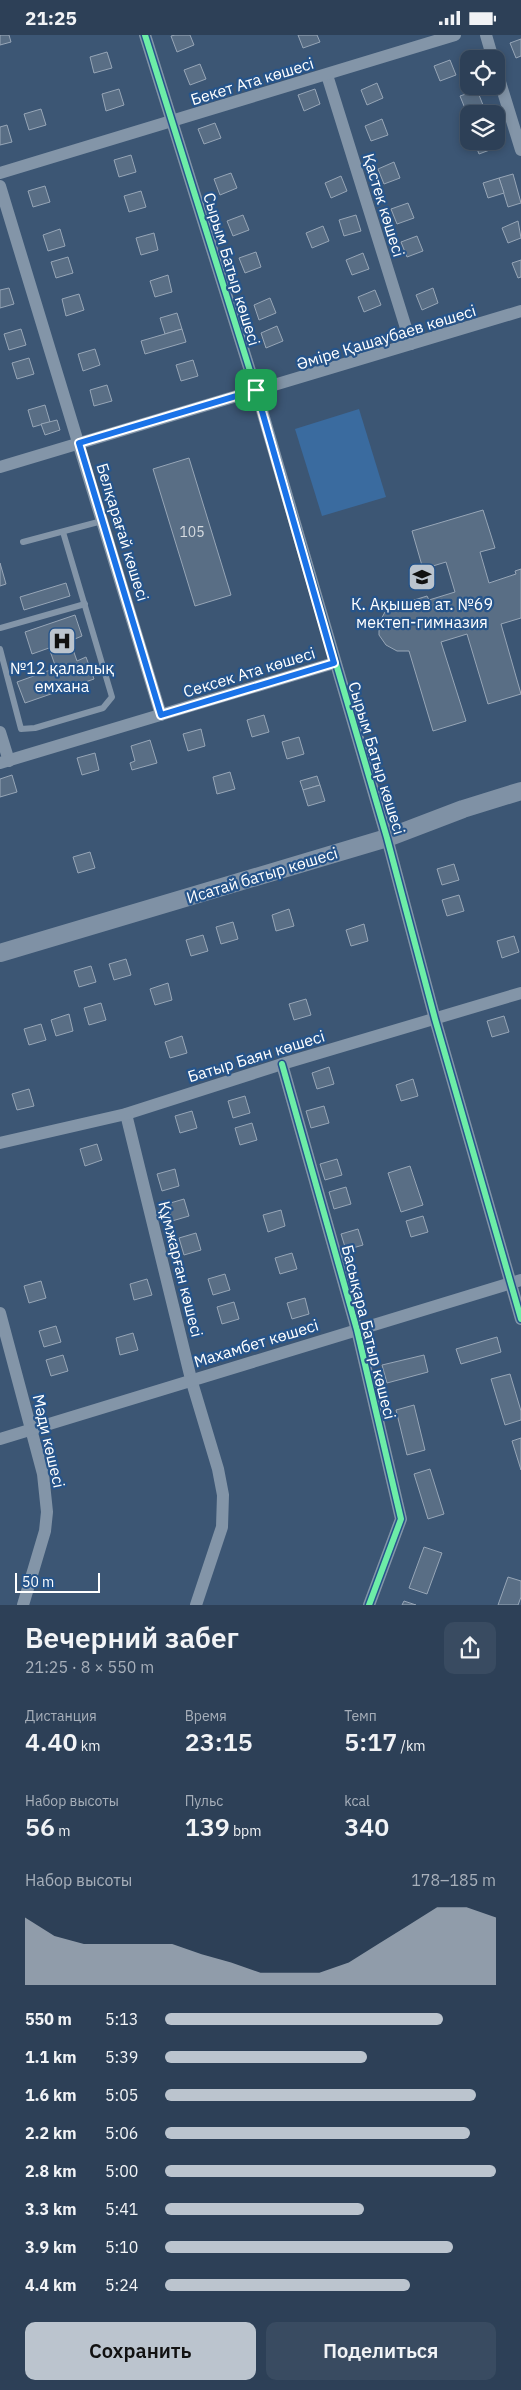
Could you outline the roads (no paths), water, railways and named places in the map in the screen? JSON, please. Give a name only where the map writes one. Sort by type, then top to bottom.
[{"type":"street","name":"Сырым Батыр көшесі","points":[[145,35],[256,390],[334,663],[387,838],[435,1019],[515,1281],[521,1319]]},
{"type":"street","name":"Бекет Ата көшесі","points":[[0,173],[455,35]]},
{"type":"street","points":[[486,35],[490,50]]},
{"type":"street","name":"Қастек көшесі","points":[[327,75],[410,344]]},
{"type":"street","points":[[504,95],[521,150]]},
{"type":"street","name":"Белқарағай көшесі","points":[[0,186],[161,715]]},
{"type":"street","name":"Әміре Қашаубаев көшесі","points":[[0,467],[521,311]]},
{"type":"street","name":"Сексек Ата көшесі","points":[[4,762],[334,663]]},
{"type":"street","points":[[0,732],[4,762]]},
{"type":"street","name":"Исатай батыр көшесі","points":[[0,953],[387,838],[463,809],[521,791]]},
{"type":"street","name":"Батыр Баян көшесі","points":[[0,1143],[126,1114],[282,1064],[521,993]]},
{"type":"street","name":"Басықара Батыр көшесі","points":[[282,1064],[358,1330],[400,1519],[369,1605]]},
{"type":"street","name":"Құмжарған көшесі","points":[[126,1114],[191,1379],[218,1469],[223,1495],[222,1527],[196,1605]]},
{"type":"street","name":"Махамбет көшесі","points":[[0,1439],[515,1281]]},
{"type":"street","name":"Мәди көшесі","points":[[0,1313],[44,1474],[47,1512],[45,1531],[22,1605]]},
{"type":"lane","points":[[22,542],[102,521]]},
{"type":"lane","points":[[0,649],[21,729],[35,728],[103,708],[112,697],[63,532]]},
{"type":"lane","points":[[0,628],[85,605]]},
{"type":"place","name":"К. Ақышев ат. №69 мектеп-гимназия","points":[[422,577]]},
{"type":"place","name":"№12 қалалық емхана","points":[[62,641]]}]
